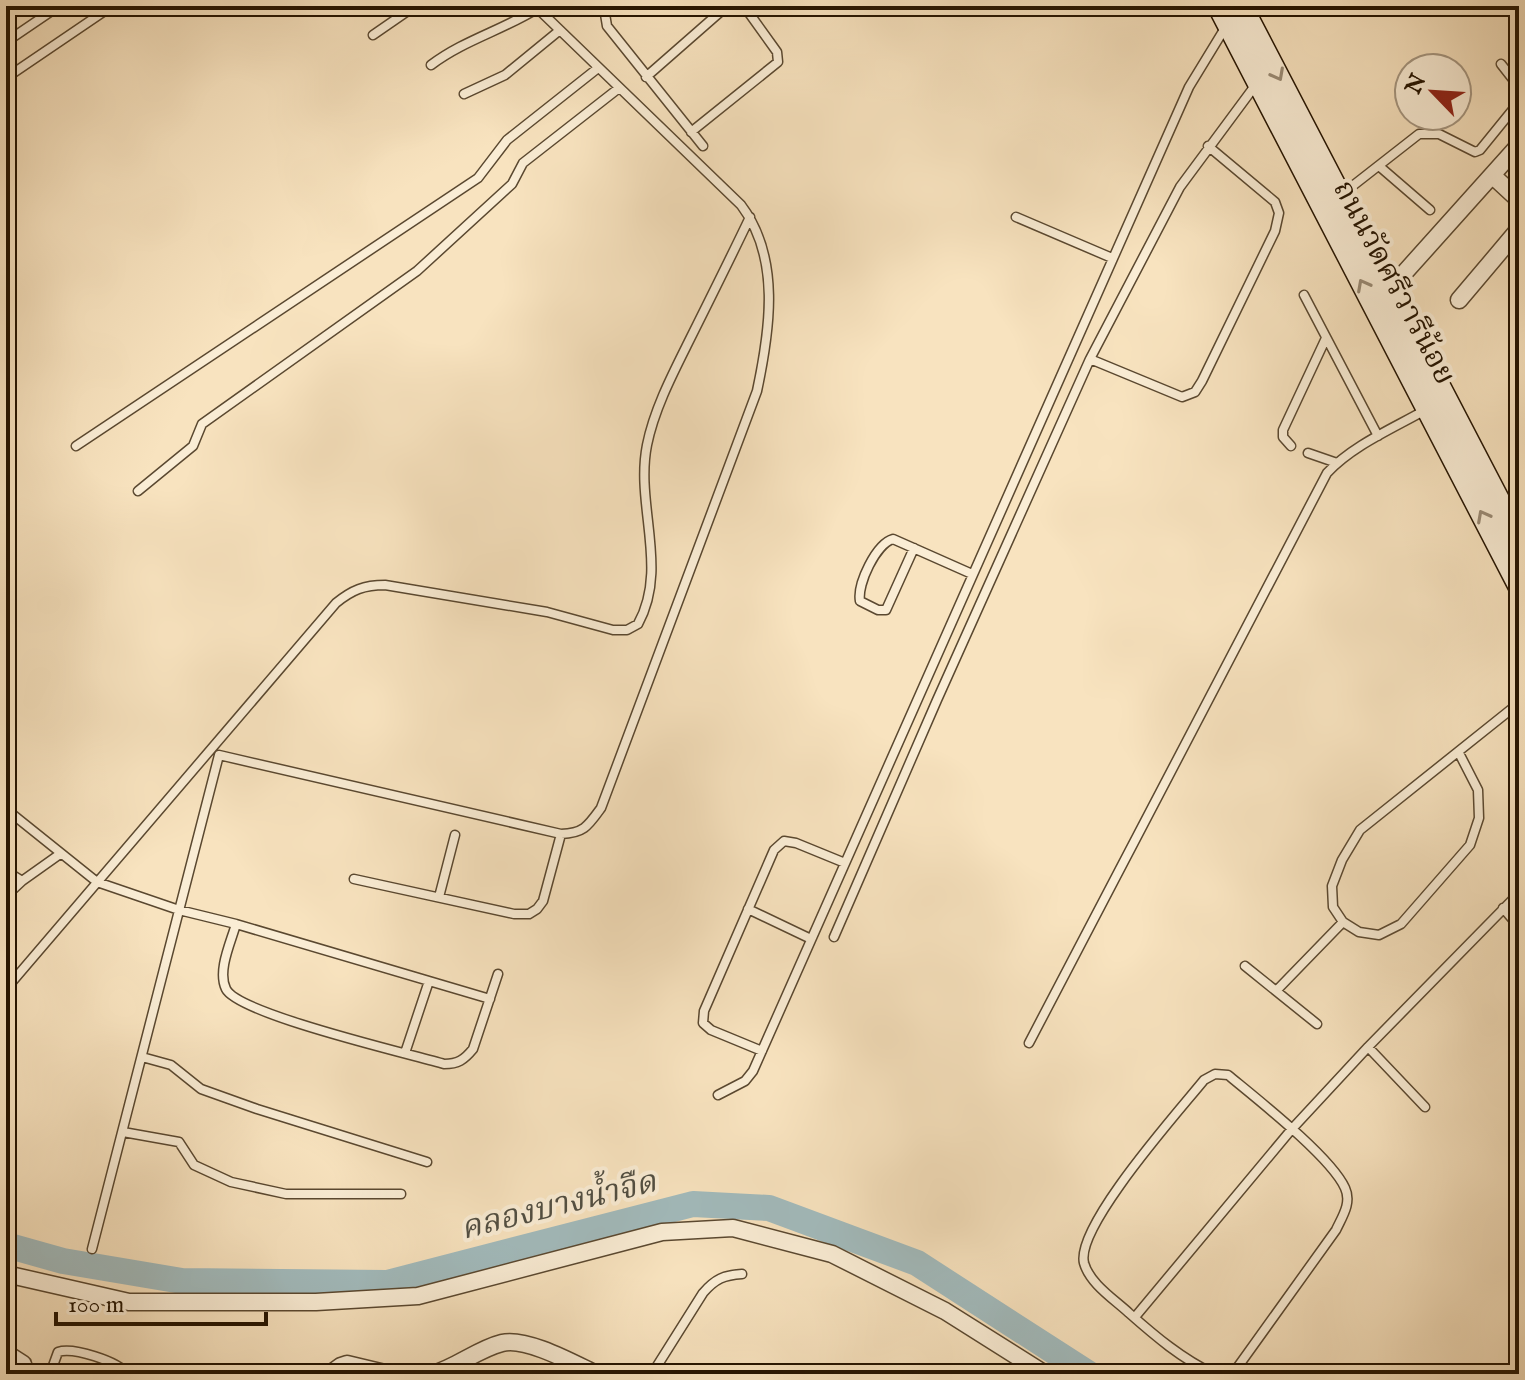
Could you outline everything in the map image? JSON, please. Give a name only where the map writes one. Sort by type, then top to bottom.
[{"type":"main road","name":"ถนนวัดศรีวารีน้อย","points":[[1229,12],[1257,82],[1519,585]]},
{"type":"main road","name":"ถนนวัดศรีวารีน้อย","points":[[1229,12],[1340,196],[1519,540]]},
{"type":"street","points":[[1389,290],[1519,145]]},
{"type":"street","points":[[1493,176],[1519,200]]},
{"type":"street","points":[[1459,300],[1519,229]]},
{"type":"street","points":[[6,1274],[129,1302],[316,1302],[403,1297],[418,1296],[662,1232],[733,1228],[832,1254],[945,1311],[1045,1374]]},
{"type":"street","points":[[433,1374],[453,1368],[490,1347],[514,1342],[596,1374]]},
{"type":"street","points":[[9,1355],[23,1364],[25,1374]]},
{"type":"street","points":[[330,1374],[347,1364],[389,1374]]},
{"type":"lane","points":[[6,42],[59,6]]},
{"type":"lane","points":[[6,78],[112,6]]},
{"type":"lane","points":[[373,35],[415,6]]},
{"type":"lane","points":[[612,6],[605,14],[607,26],[703,146]]},
{"type":"lane","points":[[646,77],[727,6]]},
{"type":"lane","points":[[691,132],[778,62],[777,52],[744,6]]},
{"type":"lane","points":[[212,747],[219,755],[561,834],[578,834],[601,808],[757,391],[770,311],[767,266],[750,217],[741,205],[537,7],[511,25],[451,50],[431,65]]},
{"type":"lane","points":[[718,1095],[745,1081],[753,1071],[1112,258],[1189,87],[1229,12]]},
{"type":"lane","points":[[464,94],[505,75],[560,30]]},
{"type":"lane","points":[[1501,64],[1519,87]]},
{"type":"lane","points":[[76,446],[478,178],[507,140],[598,68]]},
{"type":"lane","points":[[834,937],[1090,359],[1180,187],[1257,82]]},
{"type":"lane","points":[[138,491],[193,446],[202,424],[417,271],[512,184],[523,163],[619,88]]},
{"type":"lane","points":[[1340,196],[1413,137],[1429,132],[1475,152],[1480,150],[1519,102]]},
{"type":"lane","points":[[1090,359],[1182,397],[1195,392],[1202,381],[1275,231],[1279,213],[1275,202],[1208,146]]},
{"type":"lane","points":[[1379,166],[1430,210]]},
{"type":"lane","points":[[6,989],[336,603],[351,591],[367,585],[385,585],[532,609],[613,630],[627,630],[638,624],[650,591],[653,569],[643,501],[650,431],[674,372],[750,217]]},
{"type":"lane","points":[[1016,217],[1112,258]]},
{"type":"lane","points":[[1304,295],[1378,436]]},
{"type":"lane","points":[[1291,446],[1283,437],[1283,430],[1326,338]]},
{"type":"lane","points":[[1029,1043],[1321,485],[1337,463],[1427,409]]},
{"type":"lane","points":[[1308,453],[1337,463]]},
{"type":"lane","points":[[914,548],[886,610],[878,610],[860,601],[858,593],[878,547],[893,539],[914,548],[972,574]]},
{"type":"lane","points":[[1459,753],[1478,790],[1479,818],[1470,845],[1401,924],[1379,935],[1359,932],[1343,922],[1333,907],[1332,886],[1350,844],[1360,830],[1519,703]]},
{"type":"lane","points":[[92,1249],[219,755]]},
{"type":"lane","points":[[6,809],[97,882],[179,910],[490,999]]},
{"type":"lane","points":[[354,879],[498,912],[529,914],[543,901],[561,834]]},
{"type":"lane","points":[[439,897],[455,835]]},
{"type":"lane","points":[[762,1051],[711,1030],[703,1023],[704,1011],[774,850],[784,841],[796,843],[845,863]]},
{"type":"lane","points":[[6,896],[60,854]]},
{"type":"lane","points":[[6,871],[22,881]]},
{"type":"lane","points":[[1135,1317],[1291,1130],[1519,893]]},
{"type":"lane","points":[[1503,908],[1519,927]]},
{"type":"lane","points":[[748,909],[811,939]]},
{"type":"lane","points":[[1276,991],[1343,922]]},
{"type":"lane","points":[[236,924],[223,974],[225,988],[232,996],[279,1017],[444,1064],[456,1064],[473,1049],[498,974]]},
{"type":"lane","points":[[1245,966],[1317,1024]]},
{"type":"lane","points":[[405,1053],[429,981]]},
{"type":"lane","points":[[1368,1047],[1425,1107]]},
{"type":"lane","points":[[142,1057],[171,1065],[201,1089],[427,1162]]},
{"type":"lane","points":[[1215,1074],[1228,1075],[1291,1130],[1326,1163],[1346,1189],[1348,1204],[1336,1230],[1237,1368],[1216,1374],[1195,1365],[1094,1281],[1084,1261],[1087,1238],[1110,1198],[1204,1080],[1215,1074]]},
{"type":"lane","points":[[123,1132],[179,1142],[194,1165],[231,1182],[286,1194],[401,1194]]},
{"type":"lane","points":[[652,1374],[712,1282],[724,1275],[742,1274]]},
{"type":"lane","points":[[50,1374],[58,1352],[68,1349],[117,1364],[127,1374]]},
{"type":"waterway","name":"คลองบางน้ำจืด","points":[[6,1245],[63,1261],[182,1281],[387,1283],[693,1204],[769,1208],[917,1263],[1089,1374]]}]
